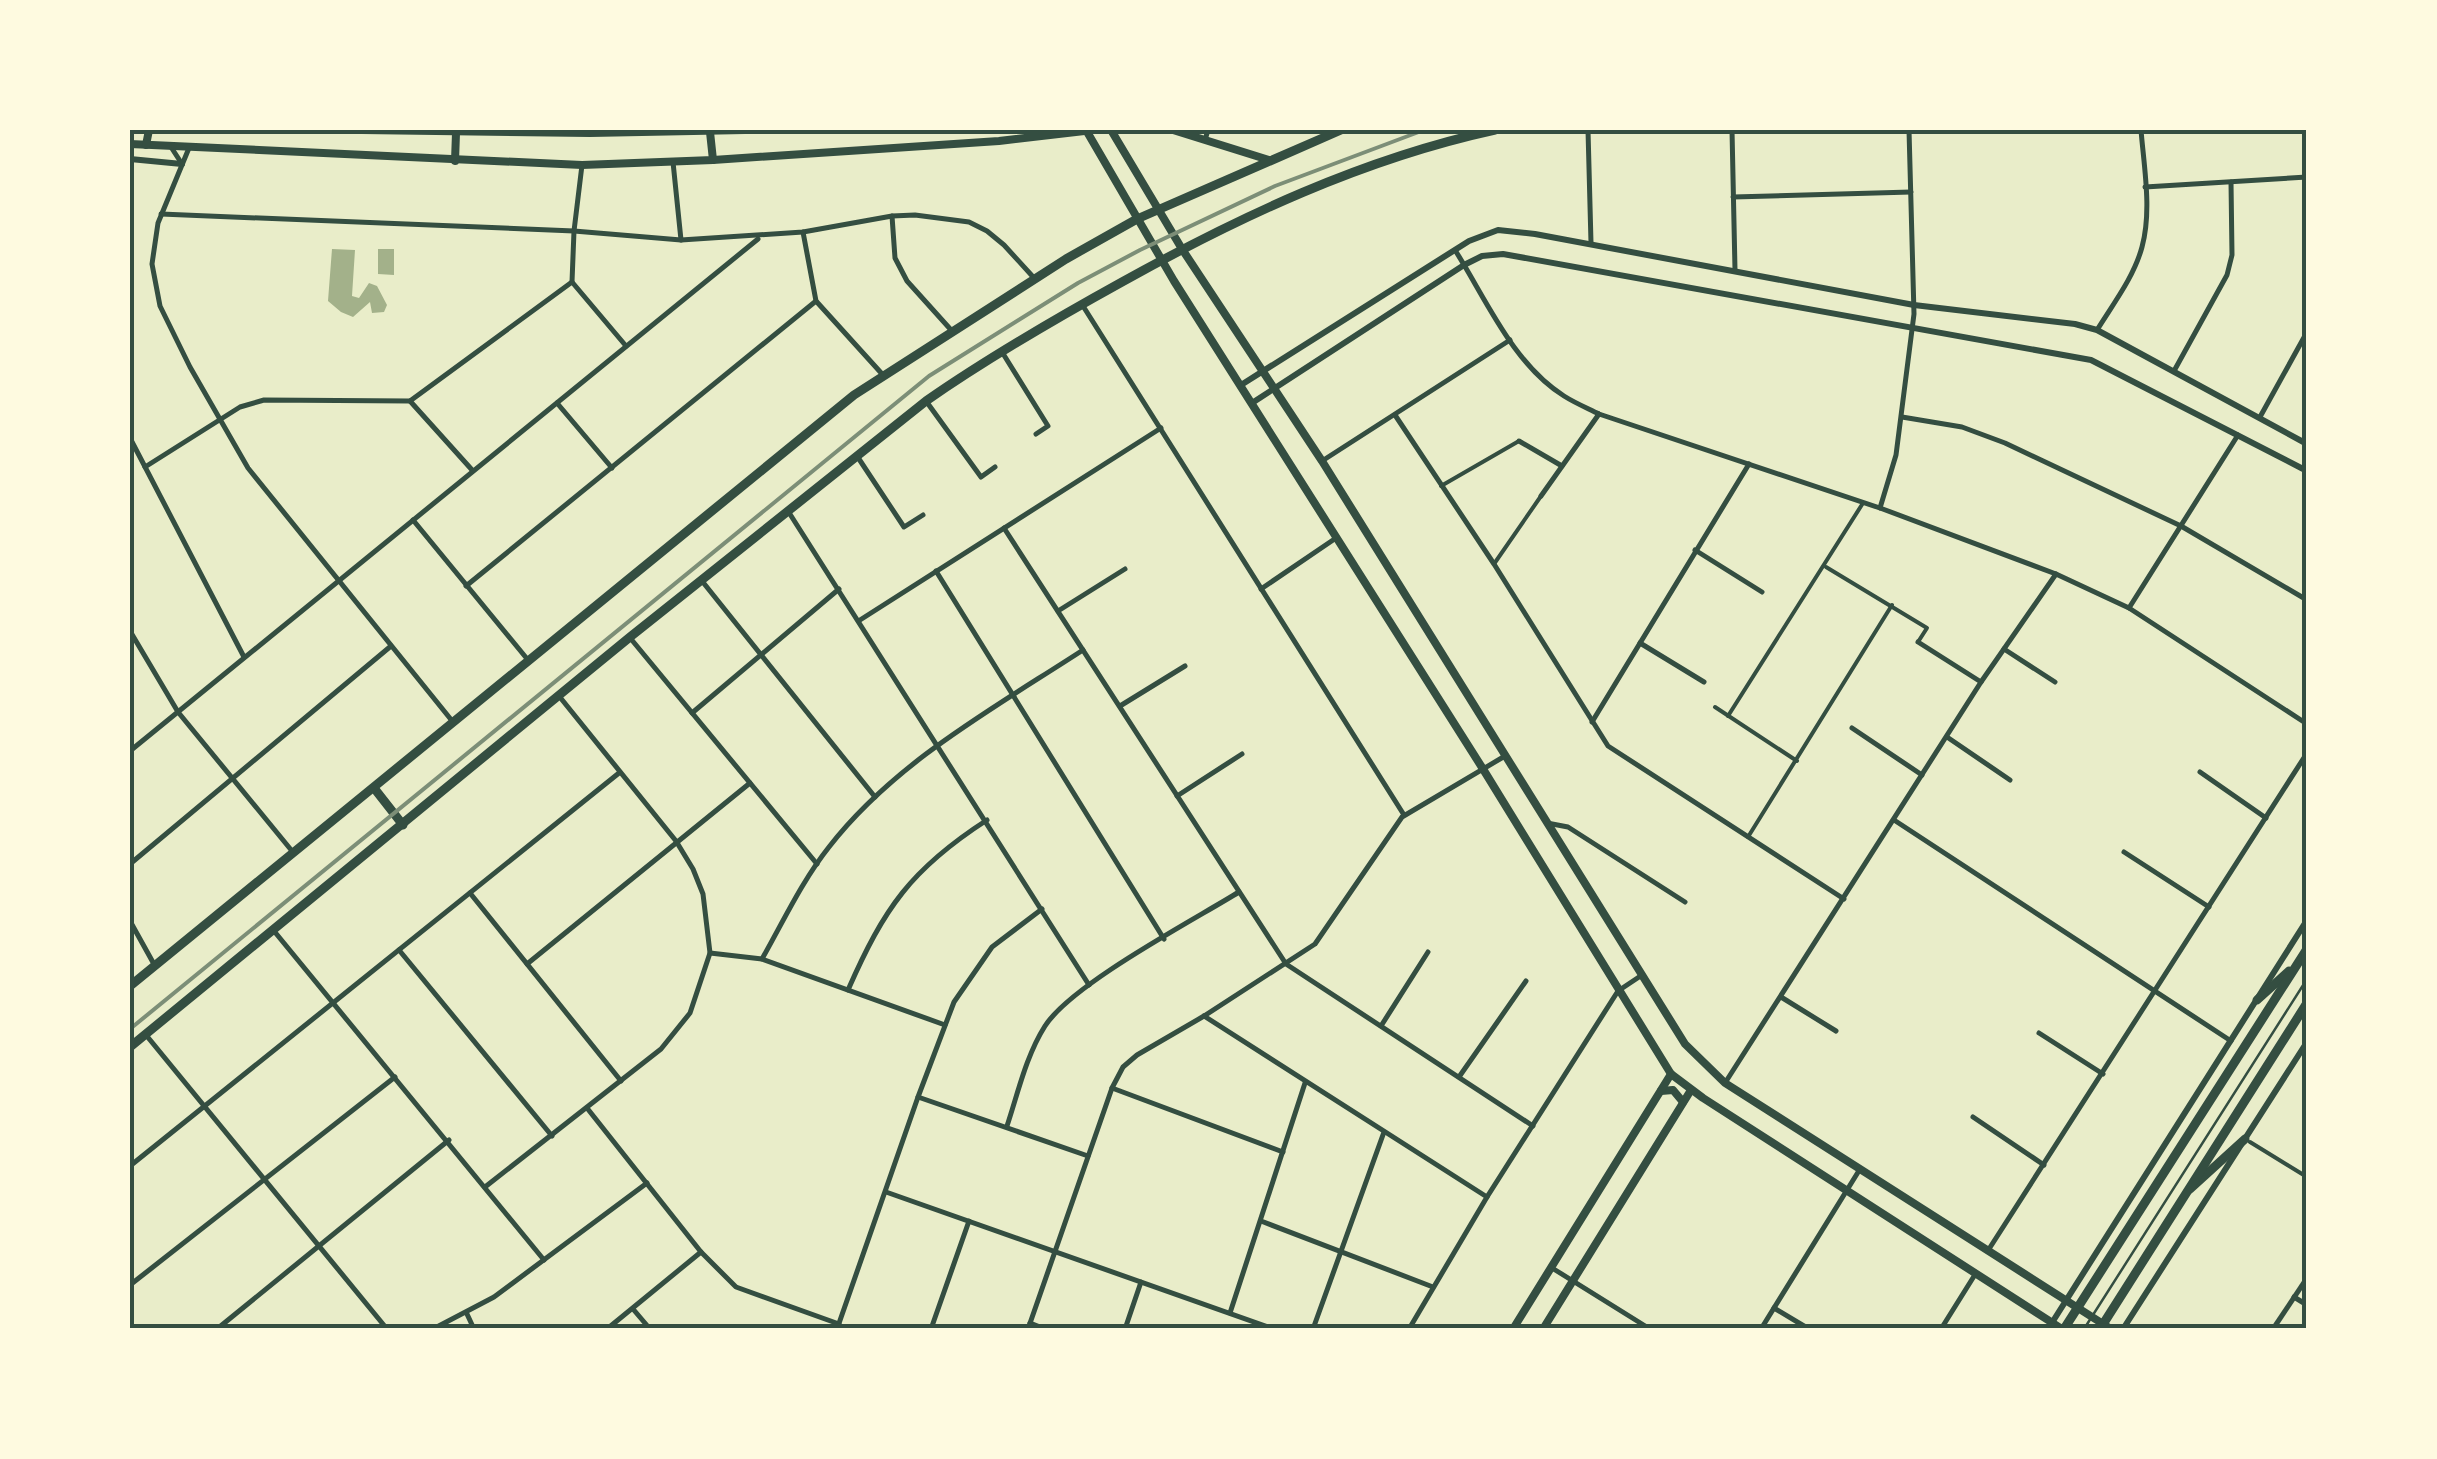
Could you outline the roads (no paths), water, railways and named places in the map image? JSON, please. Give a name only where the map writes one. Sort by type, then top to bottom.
[{"type":"main road","points":[[146,145],[149,130]]},
{"type":"main road","points":[[362,130],[745,130]]},
{"type":"main road","points":[[1111,130],[1684,1044],[1725,1083],[2105,1328],[2180,1198],[2307,1004]]},
{"type":"main road","points":[[1173,130],[1206,135],[1269,160]]},
{"type":"main road","points":[[130,986],[854,394],[1035,278],[1136,219],[1341,130]]},
{"type":"main road","points":[[130,1047],[630,637],[926,401],[1082,304],[1182,248],[1293,194],[1494,130]]},
{"type":"main road","points":[[130,144],[582,164],[713,160],[1089,131],[1136,219],[1484,769],[1671,1074],[2050,1326],[2063,1329],[2078,1309],[2307,949]]},
{"type":"main road","points":[[710,132],[713,160]]},
{"type":"main road","points":[[455,161],[456,133]]},
{"type":"main road","points":[[374,788],[402,824]]},
{"type":"main road","points":[[2257,1000],[2298,962]]},
{"type":"main road","points":[[2219,1060],[2232,1068]]},
{"type":"main road","points":[[1512,1329],[1671,1074]]},
{"type":"main road","points":[[1661,1091],[1672,1090],[1683,1102]]},
{"type":"main road","points":[[1542,1329],[1691,1090]]},
{"type":"main road","points":[[2180,1198],[2248,1140]]},
{"type":"street","points":[[1588,130],[1591,244]]},
{"type":"street","points":[[1732,130],[1735,270]]},
{"type":"street","points":[[1880,508],[1896,456],[1914,304],[1909,130]]},
{"type":"street","points":[[2097,330],[2130,277],[2142,248],[2142,130]]},
{"type":"street","points":[[171,147],[182,164]]},
{"type":"street","points":[[189,148],[161,214],[152,264],[156,293],[190,367],[248,468],[453,722]]},
{"type":"street","points":[[130,159],[182,164]]},
{"type":"street","points":[[673,162],[681,240]]},
{"type":"street","points":[[582,164],[572,282],[626,346]]},
{"type":"street","points":[[2145,187],[2307,177]]},
{"type":"street","points":[[2174,371],[2226,275],[2232,254],[2231,182]]},
{"type":"street","points":[[1734,196],[1911,192]]},
{"type":"street","points":[[161,214],[574,231],[681,240],[760,237],[892,216],[930,216],[969,222],[1004,244],[1035,278]]},
{"type":"street","points":[[892,216],[895,258],[907,282],[952,331]]},
{"type":"street","points":[[1241,385],[1454,250],[1498,230],[1914,304],[2097,330],[2307,444]]},
{"type":"street","points":[[803,232],[816,302],[883,375]]},
{"type":"street","points":[[130,751],[760,237]]},
{"type":"street","points":[[1454,250],[1510,340],[1535,371],[1561,394],[1599,414],[1880,508],[2056,574],[2129,608],[2307,724]]},
{"type":"street","points":[[1252,403],[1464,265],[1482,256],[1526,257],[2091,360],[2307,470]]},
{"type":"street","points":[[145,466],[240,408],[264,400],[410,400],[572,282]]},
{"type":"street","points":[[466,586],[816,302]]},
{"type":"street","points":[[1082,304],[1404,815]]},
{"type":"street","points":[[2260,416],[2306,336]]},
{"type":"street","points":[[1322,461],[1510,340]]},
{"type":"street","points":[[1001,351],[1048,426],[1036,434]]},
{"type":"street","points":[[410,400],[473,471]]},
{"type":"street","points":[[926,401],[981,477],[995,466]]},
{"type":"street","points":[[557,403],[612,468]]},
{"type":"street","points":[[1395,414],[1608,746],[1844,899]]},
{"type":"street","points":[[1494,564],[1599,414]]},
{"type":"street","points":[[1902,417],[1962,427],[2005,444],[2181,526],[2307,600]]},
{"type":"street","points":[[859,620],[1160,428]]},
{"type":"street","points":[[2129,608],[2238,436]]},
{"type":"street","points":[[130,438],[244,658]]},
{"type":"street","points":[[1442,486],[1519,441],[1562,466]]},
{"type":"street","points":[[857,456],[904,528],[922,515]]},
{"type":"street","points":[[1592,722],[1748,464]]},
{"type":"street","points":[[1728,716],[1863,503]]},
{"type":"street","points":[[788,511],[1090,985]]},
{"type":"street","points":[[413,520],[528,660]]},
{"type":"street","points":[[1004,528],[1286,964],[1534,1126]]},
{"type":"street","points":[[1260,589],[1336,538]]},
{"type":"street","points":[[1695,550],[1762,592]]},
{"type":"street","points":[[1825,566],[1928,628],[1918,642],[1981,682]]},
{"type":"street","points":[[1058,611],[1125,569]]},
{"type":"street","points":[[936,571],[1164,939]]},
{"type":"street","points":[[1725,1083],[1981,682],[2056,574]]},
{"type":"street","points":[[701,580],[875,797]]},
{"type":"street","points":[[692,713],[839,589]]},
{"type":"street","points":[[1748,837],[1892,605]]},
{"type":"street","points":[[131,635],[178,712],[294,854]]},
{"type":"street","points":[[630,637],[817,864]]},
{"type":"street","points":[[1640,643],[1704,682]]},
{"type":"street","points":[[130,864],[391,646]]},
{"type":"street","points":[[2004,649],[2055,682]]},
{"type":"street","points":[[762,960],[817,864],[875,797],[938,744],[1084,650]]},
{"type":"street","points":[[1120,706],[1185,666]]},
{"type":"street","points":[[486,1187],[660,1049],[690,1013],[710,953],[703,894],[676,841],[559,696]]},
{"type":"street","points":[[1715,707],[1797,761]]},
{"type":"street","points":[[1852,728],[1922,775]]},
{"type":"street","points":[[1946,737],[2010,780]]},
{"type":"street","points":[[1988,1252],[2307,753]]},
{"type":"street","points":[[1178,796],[1242,754]]},
{"type":"street","points":[[1044,1329],[1029,1326],[1122,1067],[1136,1054],[1204,1016],[1315,944],[1404,815],[1505,756]]},
{"type":"street","points":[[2200,772],[2266,818]]},
{"type":"street","points":[[130,1166],[619,773]]},
{"type":"street","points":[[528,964],[750,783]]},
{"type":"street","points":[[848,990],[870,940],[895,899],[928,862],[987,820]]},
{"type":"street","points":[[1894,820],[2231,1041]]},
{"type":"street","points":[[1547,823],[1568,827],[1685,902]]},
{"type":"street","points":[[2124,852],[2209,907]]},
{"type":"street","points":[[1007,1126],[1029,1060],[1046,1024],[1060,1008],[1090,985],[1240,892]]},
{"type":"street","points":[[470,893],[621,1081]]},
{"type":"street","points":[[588,1108],[701,1252],[727,1279],[746,1293],[838,1326],[954,1002],[977,965],[1008,932],[1042,909]]},
{"type":"street","points":[[2050,1326],[2307,920]]},
{"type":"street","points":[[130,921],[155,966]]},
{"type":"street","points":[[274,931],[544,1260]]},
{"type":"street","points":[[399,950],[552,1136]]},
{"type":"street","points":[[1381,1026],[1428,952]]},
{"type":"street","points":[[710,953],[762,960],[945,1025]]},
{"type":"street","points":[[1408,1329],[1618,991],[1642,975]]},
{"type":"street","points":[[1459,1077],[1526,981]]},
{"type":"street","points":[[1781,997],[1836,1030]]},
{"type":"street","points":[[1204,1016],[1487,1197]]},
{"type":"street","points":[[2039,1033],[2102,1074]]},
{"type":"street","points":[[146,1035],[387,1329]]},
{"type":"street","points":[[2123,1329],[2248,1140],[2307,1042]]},
{"type":"street","points":[[130,1285],[395,1076]]},
{"type":"street","points":[[1230,1313],[1306,1083]]},
{"type":"street","points":[[1112,1088],[1283,1152]]},
{"type":"street","points":[[918,1097],[1088,1156]]},
{"type":"street","points":[[1974,1117],[2044,1165]]},
{"type":"street","points":[[1313,1329],[1384,1132]]},
{"type":"street","points":[[217,1329],[449,1140]]},
{"type":"street","points":[[2248,1140],[2307,1177]]},
{"type":"street","points":[[1761,1329],[1860,1169]]},
{"type":"street","points":[[433,1329],[467,1314],[647,1183]]},
{"type":"street","points":[[886,1192],[1274,1329]]},
{"type":"street","points":[[1260,1221],[1434,1287]]},
{"type":"street","points":[[931,1329],[970,1222]]},
{"type":"street","points":[[607,1329],[701,1252]]},
{"type":"street","points":[[1552,1268],[1650,1329]]},
{"type":"street","points":[[1941,1329],[1976,1274]]},
{"type":"street","points":[[2273,1329],[2307,1278]]},
{"type":"street","points":[[1125,1329],[1141,1282]]},
{"type":"street","points":[[2294,1297],[2307,1305]]},
{"type":"street","points":[[1774,1308],[1809,1329]]},
{"type":"street","points":[[634,1309],[650,1329]]},
{"type":"street","points":[[467,1314],[474,1329]]},
{"type":"lane","points":[[2084,1329],[2307,979]]},
{"type":"railway","points":[[130,1029],[929,376],[1078,283],[1140,250],[1275,186],[1424,130]]}]
